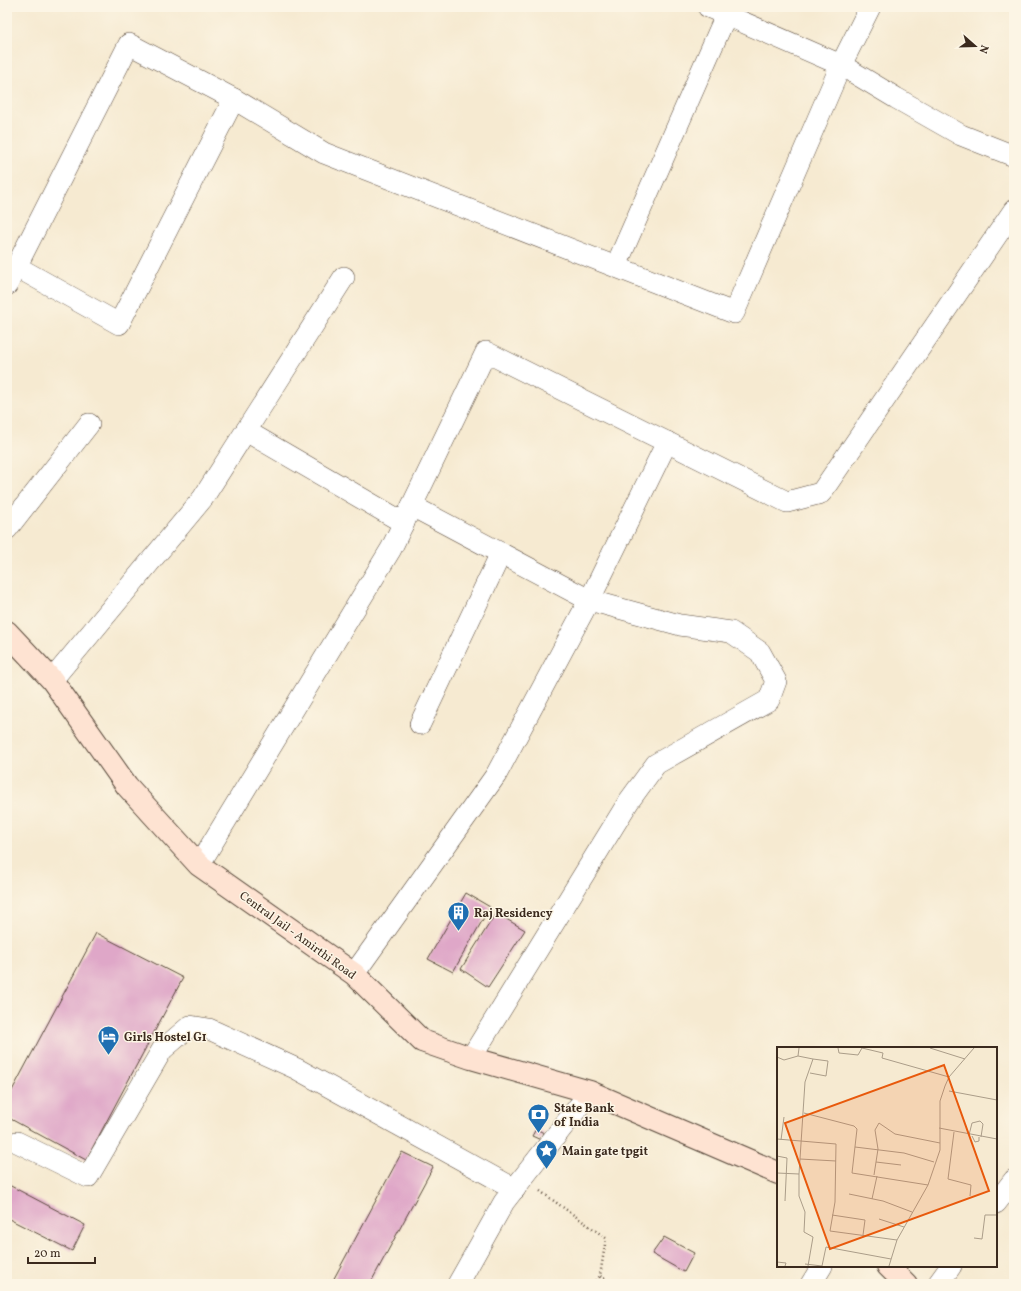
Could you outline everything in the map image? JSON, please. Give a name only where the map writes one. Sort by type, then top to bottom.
[{"type":"main road","name":"Central Jail - Amirthi Road","points":[[7,632],[52,680],[127,786],[199,865],[354,974],[422,1041],[471,1058],[590,1092],[777,1173]]},
{"type":"main road","points":[[889,1267],[906,1284]]},
{"type":"street","points":[[234,99],[119,324],[12,276],[129,44],[234,99],[324,152],[734,313],[841,65],[870,7]]},
{"type":"street","points":[[616,266],[717,11],[841,65],[961,135],[1014,156]]},
{"type":"street","points":[[199,865],[391,549],[486,352],[787,502],[821,493],[1014,210]]},
{"type":"street","points":[[52,680],[204,498],[344,277]]},
{"type":"street","points":[[7,529],[89,424]]},
{"type":"street","points":[[246,431],[408,515],[501,554],[589,600],[680,625],[731,632],[760,652],[776,681],[769,700],[656,764],[628,801],[471,1058]]},
{"type":"street","points":[[354,974],[496,775],[589,600],[666,442]]},
{"type":"street","points":[[420,724],[501,554]]},
{"type":"street","points":[[17,1142],[88,1177],[162,1050],[190,1026],[209,1029],[297,1069],[515,1189]]},
{"type":"street","points":[[458,1284],[504,1202],[590,1092]]},
{"type":"street","points":[[997,1202],[1014,1180]]},
{"type":"street","points":[[811,1284],[821,1267]]},
{"type":"street","points":[[938,1284],[950,1267]]},
{"type":"path","points":[[538,1189],[606,1238],[600,1276],[594,1284]]},
{"type":"path","points":[[600,1276],[615,1284]]},
{"type":"building","name":"Raj Residency","points":[[466,893],[490,907],[453,972],[428,959]]},
{"type":"building","points":[[496,913],[525,930],[488,987],[461,969]]},
{"type":"building","points":[[96,933],[183,978],[86,1160],[7,1117],[7,1100]]},
{"type":"building","points":[[536,1129],[544,1133],[541,1140],[532,1136]]},
{"type":"building","points":[[402,1152],[433,1167],[370,1284],[331,1284]]},
{"type":"building","points":[[7,1184],[85,1225],[72,1251],[7,1218]]},
{"type":"building","points":[[664,1237],[694,1253],[684,1272],[652,1254]]},
{"type":"place","name":"Raj Residency","points":[[459,932]]},
{"type":"place","name":"Girls Hostel G1","points":[[108,1056]]},
{"type":"place","name":"State Bank of India","points":[[538,1134]]},
{"type":"place","name":"Main gate tpgit","points":[[547,1170]]}]
